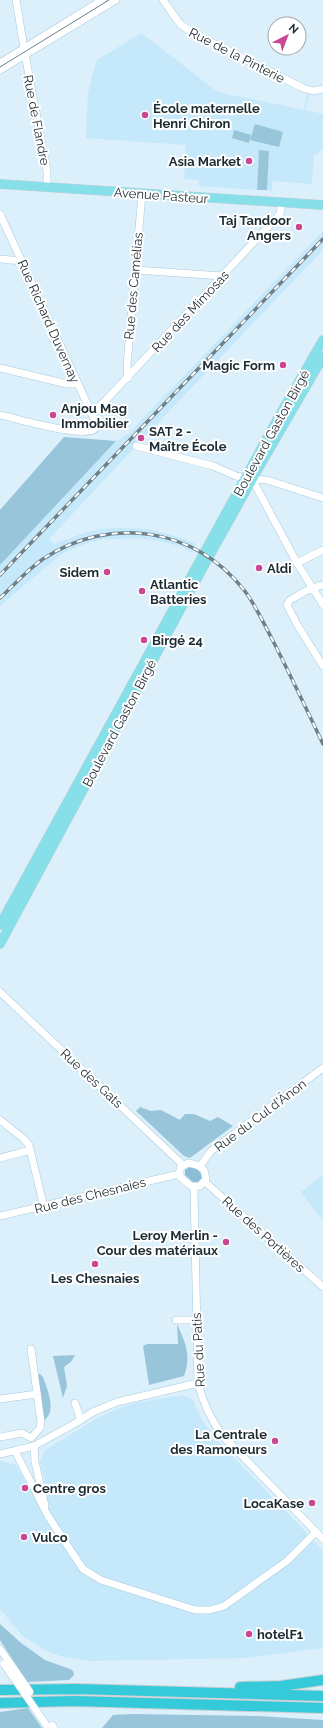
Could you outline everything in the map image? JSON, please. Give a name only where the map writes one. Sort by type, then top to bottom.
[{"type":"highway","points":[[196,1691],[214,1686],[281,1686],[323,1680]]},
{"type":"highway","points":[[0,1690],[78,1689],[196,1691],[323,1696]]},
{"type":"highway","points":[[0,1704],[72,1701],[323,1708]]},
{"type":"highway","points":[[281,1707],[302,1714],[323,1715]]},
{"type":"main road","name":"Avenue Pasteur","points":[[0,184],[323,205]]},
{"type":"main road","name":"Boulevard Gaston Birgé","points":[[0,944],[323,340]]},
{"type":"main road","name":"Boulevard Gaston Birgé","points":[[0,925],[249,479],[323,357]]},
{"type":"street","name":"Rue de Flandre","points":[[16,0],[47,171],[46,186]]},
{"type":"street","points":[[0,70],[25,51],[102,0]]},
{"type":"street","points":[[0,63],[25,51],[116,0]]},
{"type":"street","name":"Rue de la Pinterie","points":[[163,0],[172,14],[186,29],[303,88],[313,91],[323,89]]},
{"type":"street","name":"Rue des Camélias","points":[[128,378],[126,365],[142,194]]},
{"type":"street","name":"Rue des Mimosas","points":[[92,415],[280,214],[282,203]]},
{"type":"street","name":"Rue Richard Duvernay","points":[[0,214],[92,415],[96,428],[91,432],[70,431],[0,415]]},
{"type":"street","points":[[0,259],[22,261]]},
{"type":"street","points":[[135,270],[223,276]]},
{"type":"street","points":[[0,368],[67,384],[78,384]]},
{"type":"street","points":[[136,446],[212,466],[249,479],[267,480],[323,498]]},
{"type":"street","points":[[249,479],[311,589],[323,605]]},
{"type":"street","points":[[297,563],[323,550]]},
{"type":"street","points":[[323,585],[311,589],[290,600],[287,605],[298,626],[323,666]]},
{"type":"street","name":"Rue des Gats","points":[[0,992],[183,1165]]},
{"type":"street","name":"Rue du Cul d'Ânon","points":[[200,1166],[211,1151],[323,1068]]},
{"type":"street","points":[[0,1120],[26,1141],[30,1150],[44,1207]]},
{"type":"street","points":[[0,1158],[30,1150]]},
{"type":"street","points":[[188,1163],[200,1166],[205,1173],[205,1182],[200,1186],[194,1187],[182,1179],[179,1174],[180,1168],[188,1163]]},
{"type":"street","name":"Rue des Chesnaies","points":[[0,1216],[44,1207],[179,1174]]},
{"type":"street","name":"Rue des Portières","points":[[205,1182],[323,1287]]},
{"type":"street","name":"Rue du Patis","points":[[194,1187],[198,1383],[206,1411],[222,1435],[323,1538]]},
{"type":"street","points":[[176,1320],[196,1320]]},
{"type":"street","points":[[0,1437],[22,1433],[31,1438],[40,1428],[41,1425],[31,1348]]},
{"type":"street","points":[[0,1454],[34,1446],[93,1412],[117,1402],[198,1383]]},
{"type":"street","points":[[0,1399],[37,1394]]},
{"type":"street","points":[[75,1403],[81,1420]]},
{"type":"street","points":[[34,1446],[35,1462],[48,1516]]},
{"type":"street","points":[[16,1451],[48,1516],[83,1569],[101,1580],[194,1610],[210,1610],[224,1606],[287,1561],[316,1532]]},
{"type":"street","points":[[0,1649],[5,1662],[51,1727]]},
{"type":"shaded area","points":[[141,33],[218,92],[304,110],[307,94],[309,95],[306,110],[323,114],[323,148],[316,155],[314,155],[312,184],[272,181],[272,191],[267,190],[269,151],[259,150],[257,190],[199,186],[199,180],[184,179],[186,145],[86,138],[88,93],[96,61]]},
{"type":"shaded area","points":[[255,124],[283,132],[279,147],[250,140]]},
{"type":"shaded area","points":[[234,130],[251,135],[249,143],[232,138]]},
{"type":"shaded area","points":[[259,150],[269,151],[267,190],[257,190]]},
{"type":"shaded area","points":[[323,231],[323,250],[49,539],[54,544],[100,529],[148,529],[182,538],[196,544],[192,553],[183,547],[138,538],[98,540],[76,547],[59,556],[0,606],[0,565],[116,441],[128,434]]},
{"type":"shaded area","points":[[64,437],[116,441],[0,565],[0,510]]},
{"type":"shaded area","points":[[140,1107],[151,1111],[161,1110],[180,1120],[185,1114],[194,1114],[210,1121],[218,1117],[233,1126],[190,1158],[184,1156],[136,1111]]},
{"type":"shaded area","points":[[190,1167],[201,1173],[202,1178],[198,1182],[193,1182],[185,1175],[185,1170]]},
{"type":"shaded area","points":[[323,1175],[323,1216],[320,1218],[301,1192]]},
{"type":"shaded area","points":[[177,1324],[185,1343],[187,1356],[184,1376],[149,1385],[143,1346],[147,1344],[178,1344]]},
{"type":"shaded area","points":[[75,1355],[71,1362],[64,1367],[67,1386],[63,1398],[53,1356]]},
{"type":"shaded area","points":[[38,1374],[43,1377],[49,1394],[51,1406],[50,1412],[43,1421],[37,1377]]},
{"type":"shaded area","points":[[183,1395],[193,1400],[203,1422],[221,1444],[323,1550],[323,1648],[245,1658],[89,1661],[63,1657],[44,1650],[22,1635],[0,1609],[0,1461],[16,1465],[30,1490],[45,1482],[40,1462],[45,1450],[99,1417],[124,1406]]},
{"type":"shaded area","points":[[0,1624],[21,1643],[45,1660],[70,1669],[73,1671],[74,1675],[69,1680],[27,1682],[0,1640]]},
{"type":"shaded area","points":[[28,1708],[42,1728],[0,1728],[0,1712]]},
{"type":"shaded area","points":[[113,1715],[257,1716],[323,1720],[323,1728],[102,1728]]},
{"type":"tram line","points":[[0,67],[109,0]]},
{"type":"railway","points":[[0,575],[323,239]]},
{"type":"railway","points":[[0,598],[43,559],[69,545],[95,536],[123,533],[150,534],[176,541],[201,552],[224,569],[248,595],[278,650],[323,744]]},
{"type":"place","name":"École maternelle Henri Chiron","points":[[145,115]]},
{"type":"place","name":"Asia Market","points":[[249,161]]},
{"type":"place","name":"Taj Tandoor Angers","points":[[299,227]]},
{"type":"place","name":"Magic Form","points":[[283,365]]},
{"type":"place","name":"Anjou Mag Immobilier","points":[[53,415]]},
{"type":"place","name":"SAT 2 - Maître École","points":[[141,438]]},
{"type":"place","name":"Aldi","points":[[259,568]]},
{"type":"place","name":"Sidem","points":[[107,572]]},
{"type":"place","name":"Atlantic Batteries","points":[[142,591]]},
{"type":"place","name":"Birgé 24","points":[[144,640]]},
{"type":"place","name":"Leroy Merlin - Cour des matériaux","points":[[226,1242]]},
{"type":"place","name":"Les Chesnaies","points":[[95,1264]]},
{"type":"place","name":"La Centrale des Ramoneurs","points":[[275,1441]]},
{"type":"place","name":"Centre gros","points":[[25,1488]]},
{"type":"place","name":"LocaKase","points":[[312,1503]]},
{"type":"place","name":"Vulco","points":[[24,1537]]},
{"type":"place","name":"hotelF1","points":[[249,1634]]}]
